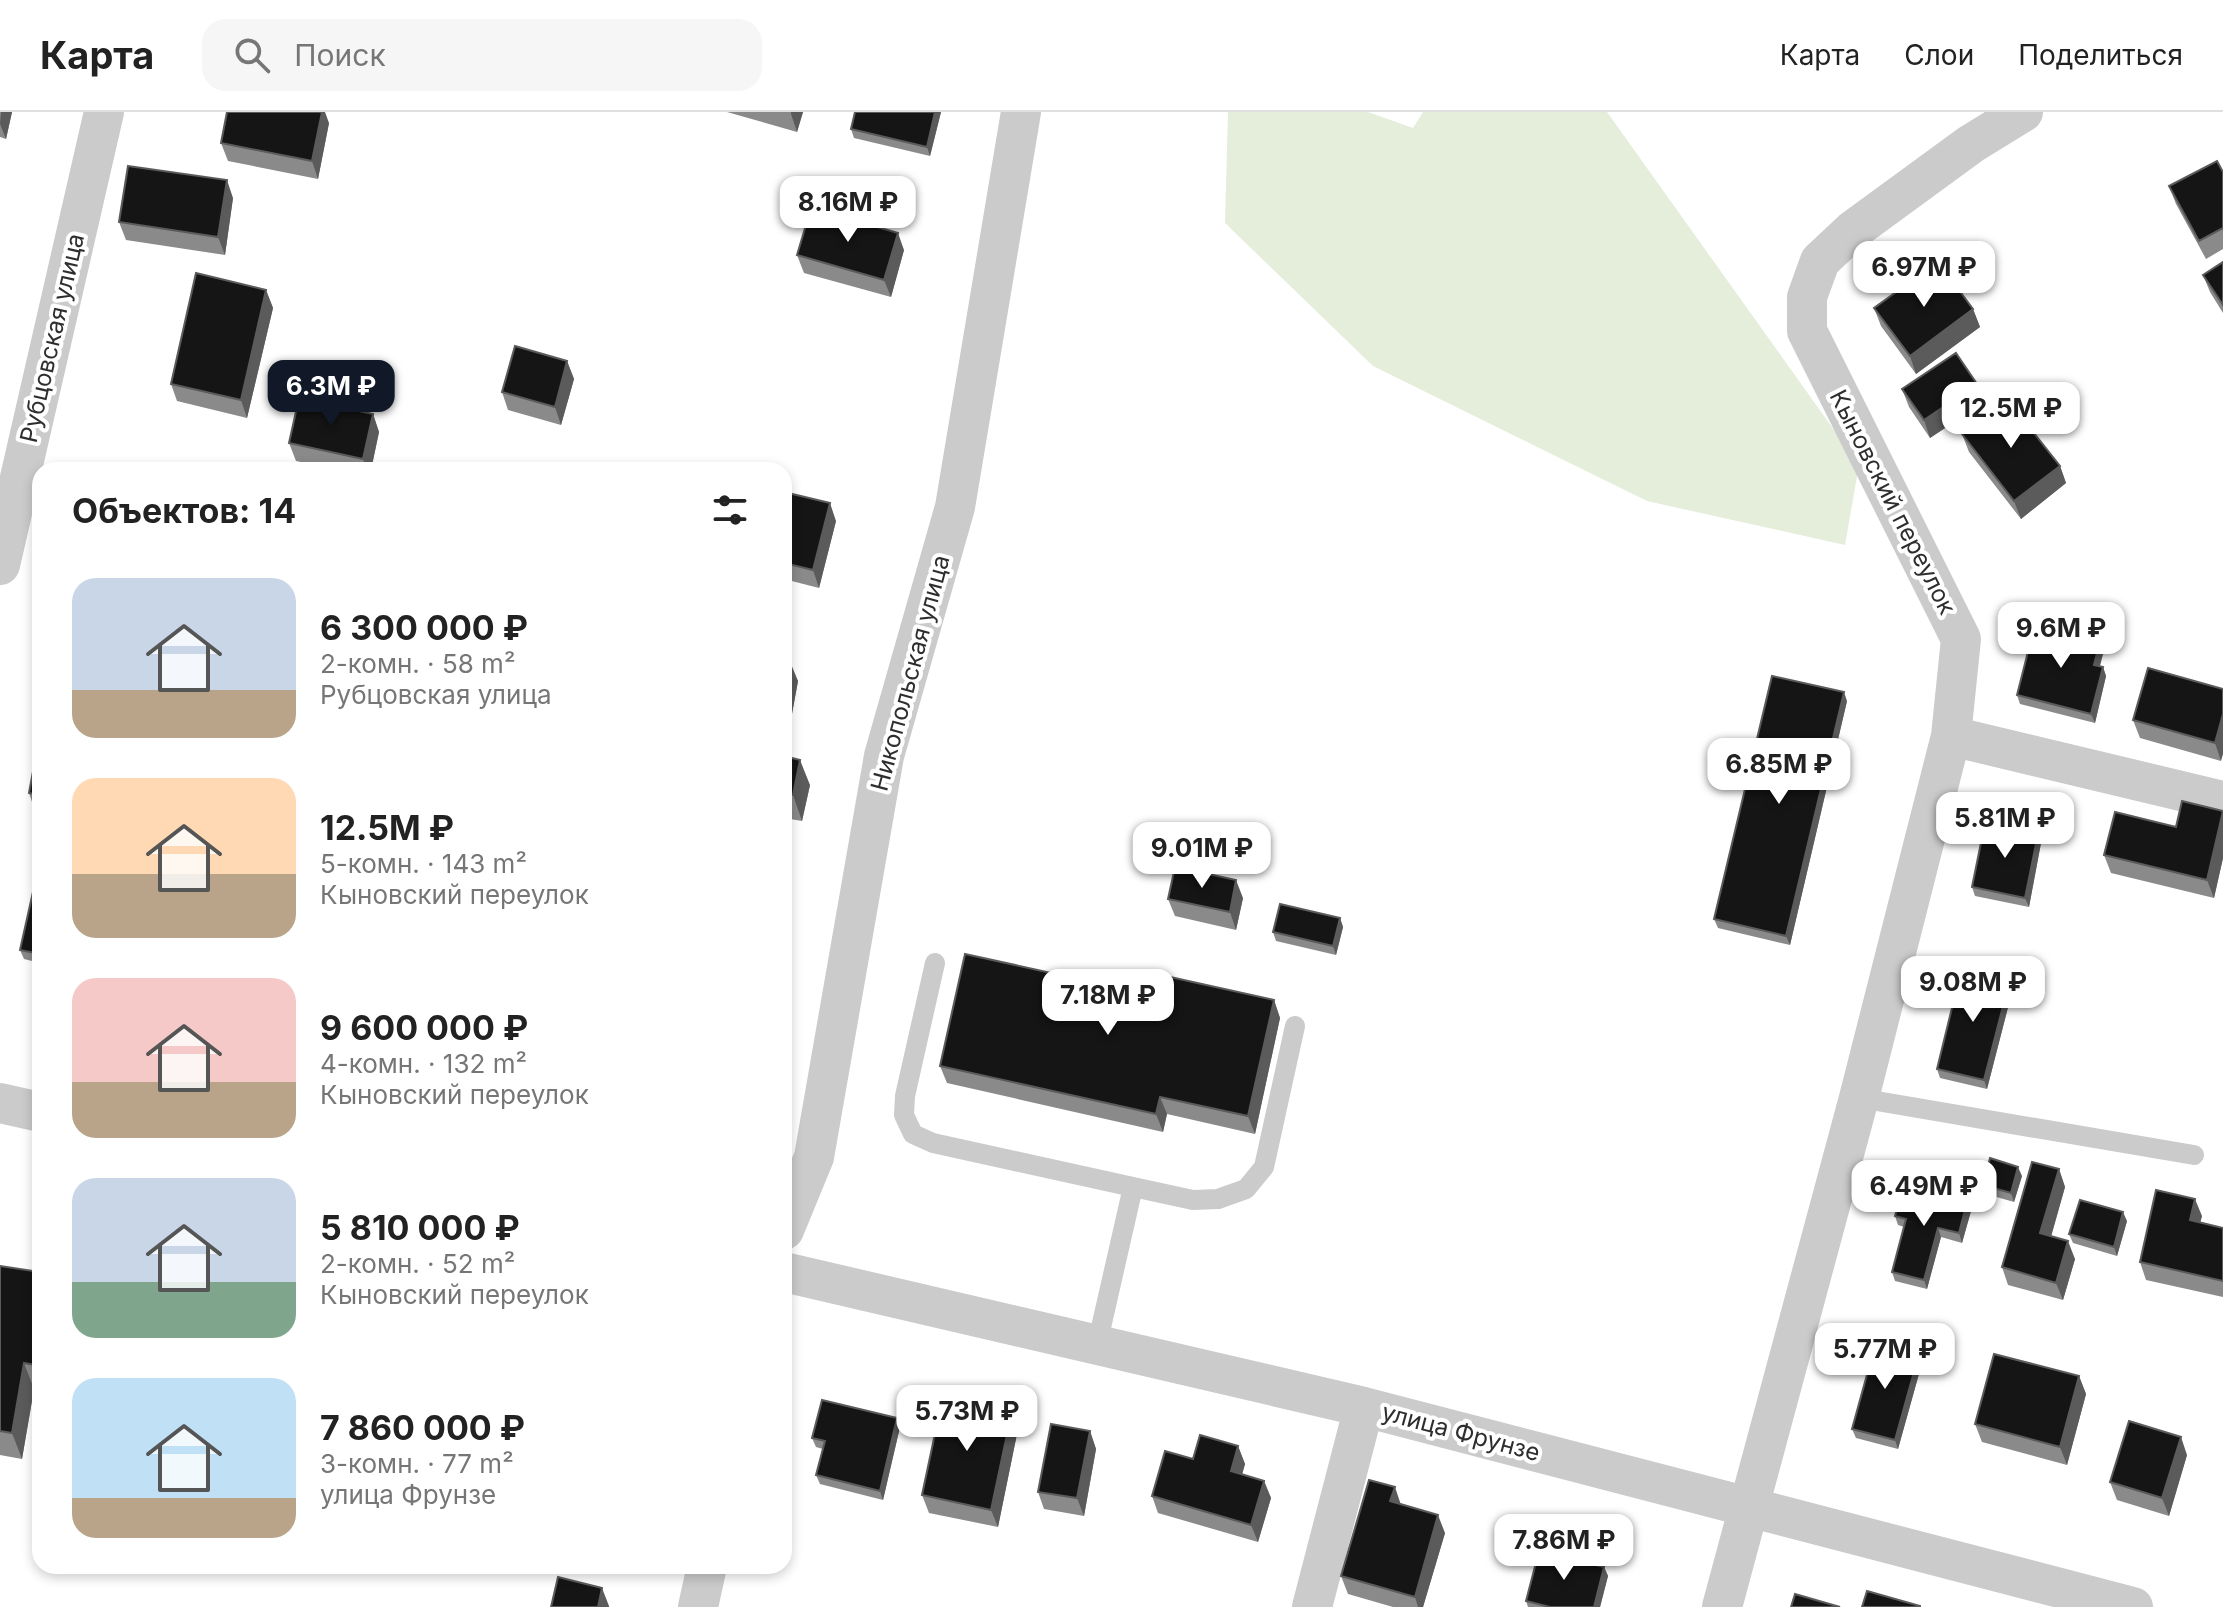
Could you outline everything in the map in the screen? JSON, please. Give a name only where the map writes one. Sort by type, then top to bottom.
[{"type":"street","name":"Рубцовская улица","points":[[0,565],[104,112]]},
{"type":"street","name":"Никопольская улица","points":[[792,1211],[814,1157],[884,756],[955,507],[1021,112]]},
{"type":"street","name":"Кыновский переулок","points":[[1722,1607],[1859,1098],[1951,736],[1961,639],[1807,331],[1807,297],[1820,261],[1852,231],[1959,152],[2023,112]]},
{"type":"street","points":[[1951,736],[2223,801]]},
{"type":"street","points":[[0,1103],[32,1110]]},
{"type":"street","name":"улица Фрунзе","points":[[792,1274],[1364,1407],[2133,1607]]},
{"type":"street","points":[[1312,1607],[1364,1407]]},
{"type":"street","points":[[698,1607],[705,1574]]},
{"type":"lane","points":[[935,963],[905,1096],[904,1115],[913,1134],[933,1143],[1193,1200],[1218,1199],[1246,1189],[1264,1167],[1295,1026]]},
{"type":"lane","points":[[1859,1098],[2194,1155]]},
{"type":"lane","points":[[1097,1345],[1133,1187]]},
{"type":"green space","points":[[1228,112],[1368,112],[1413,128],[1423,112],[1607,112],[1859,465],[1845,545],[1647,501],[1373,366],[1225,223]]},
{"type":"building","points":[[227,112],[322,112],[312,161],[221,143]]},
{"type":"building","points":[[855,112],[935,112],[927,147],[851,129]]},
{"type":"building","points":[[2217,161],[2223,172],[2223,228],[2199,241],[2169,186]]},
{"type":"building","points":[[128,166],[227,180],[218,237],[119,222]]},
{"type":"building","points":[[811,208],[898,233],[884,280],[797,255]]},
{"type":"building","points":[[1938,262],[1973,309],[1910,356],[1874,308]]},
{"type":"building","points":[[2223,262],[2223,305],[2203,275]]},
{"type":"building","points":[[196,273],[266,290],[241,400],[171,384]]},
{"type":"building","points":[[515,346],[567,361],[555,407],[502,392]]},
{"type":"building","points":[[1956,353],[1977,384],[1924,420],[1902,389]]},
{"type":"building","points":[[299,398],[373,414],[363,459],[289,443]]},
{"type":"building","points":[[2007,399],[2060,466],[2014,501],[1962,434]]},
{"type":"building","points":[[792,494],[830,503],[813,570],[792,565]]},
{"type":"building","points":[[2035,624],[2100,641],[2094,665],[2103,667],[2091,714],[2017,695]]},
{"type":"building","points":[[2148,668],[2223,689],[2223,714],[2215,743],[2133,720]]},
{"type":"building","points":[[1772,676],[1844,692],[1786,936],[1714,919]]},
{"type":"building","points":[[792,758],[800,760],[792,795]]},
{"type":"building","points":[[2182,801],[2223,811],[2207,880],[2104,855],[2115,812],[2176,827]]},
{"type":"building","points":[[1985,823],[2038,834],[2025,898],[1972,887]]},
{"type":"building","points":[[1175,867],[1236,880],[1230,912],[1168,899]]},
{"type":"building","points":[[32,896],[32,952],[20,950]]},
{"type":"building","points":[[1280,904],[1340,918],[1333,946],[1273,932]]},
{"type":"building","points":[[965,954],[1147,994],[1152,973],[1274,1000],[1248,1116],[1160,1097],[1156,1114],[940,1066]]},
{"type":"building","points":[[1962,967],[2010,979],[1984,1080],[1937,1069]]},
{"type":"building","points":[[1990,1158],[2018,1167],[2011,1193],[1983,1185]]},
{"type":"building","points":[[2032,1162],[2059,1169],[2040,1233],[2068,1241],[2056,1283],[2002,1267]]},
{"type":"building","points":[[1903,1185],[1967,1202],[1959,1233],[1938,1228],[1924,1280],[1892,1272],[1906,1219],[1895,1216]]},
{"type":"building","points":[[2156,1190],[2195,1199],[2190,1220],[2223,1228],[2223,1281],[2140,1262]]},
{"type":"building","points":[[2080,1200],[2123,1212],[2114,1247],[2069,1234]]},
{"type":"building","points":[[0,1266],[32,1271],[32,1364],[24,1363],[12,1433],[0,1431]]},
{"type":"building","points":[[1876,1342],[1919,1354],[1895,1440],[1852,1429]]},
{"type":"building","points":[[1994,1354],[2079,1376],[2060,1447],[1975,1424]]},
{"type":"building","points":[[943,1396],[1012,1411],[991,1510],[922,1495]]},
{"type":"building","points":[[822,1400],[897,1418],[880,1491],[816,1475],[825,1441],[812,1438]]},
{"type":"building","points":[[2129,1421],[2181,1437],[2162,1498],[2110,1482]]},
{"type":"building","points":[[1051,1424],[1090,1431],[1077,1498],[1038,1492]]},
{"type":"building","points":[[1200,1435],[1238,1446],[1231,1471],[1264,1481],[1251,1525],[1152,1496],[1165,1451],[1193,1459]]},
{"type":"building","points":[[1369,1480],[1395,1487],[1390,1501],[1438,1515],[1415,1597],[1341,1576]]},
{"type":"building","points":[[1539,1551],[1604,1567],[1594,1607],[1550,1607],[1526,1601]]},
{"type":"building","points":[[558,1577],[602,1588],[598,1607],[551,1607]]},
{"type":"building","points":[[1867,1591],[1920,1606],[1920,1607],[1862,1607]]},
{"type":"building","points":[[1795,1594],[1840,1607],[1791,1607]]}]
